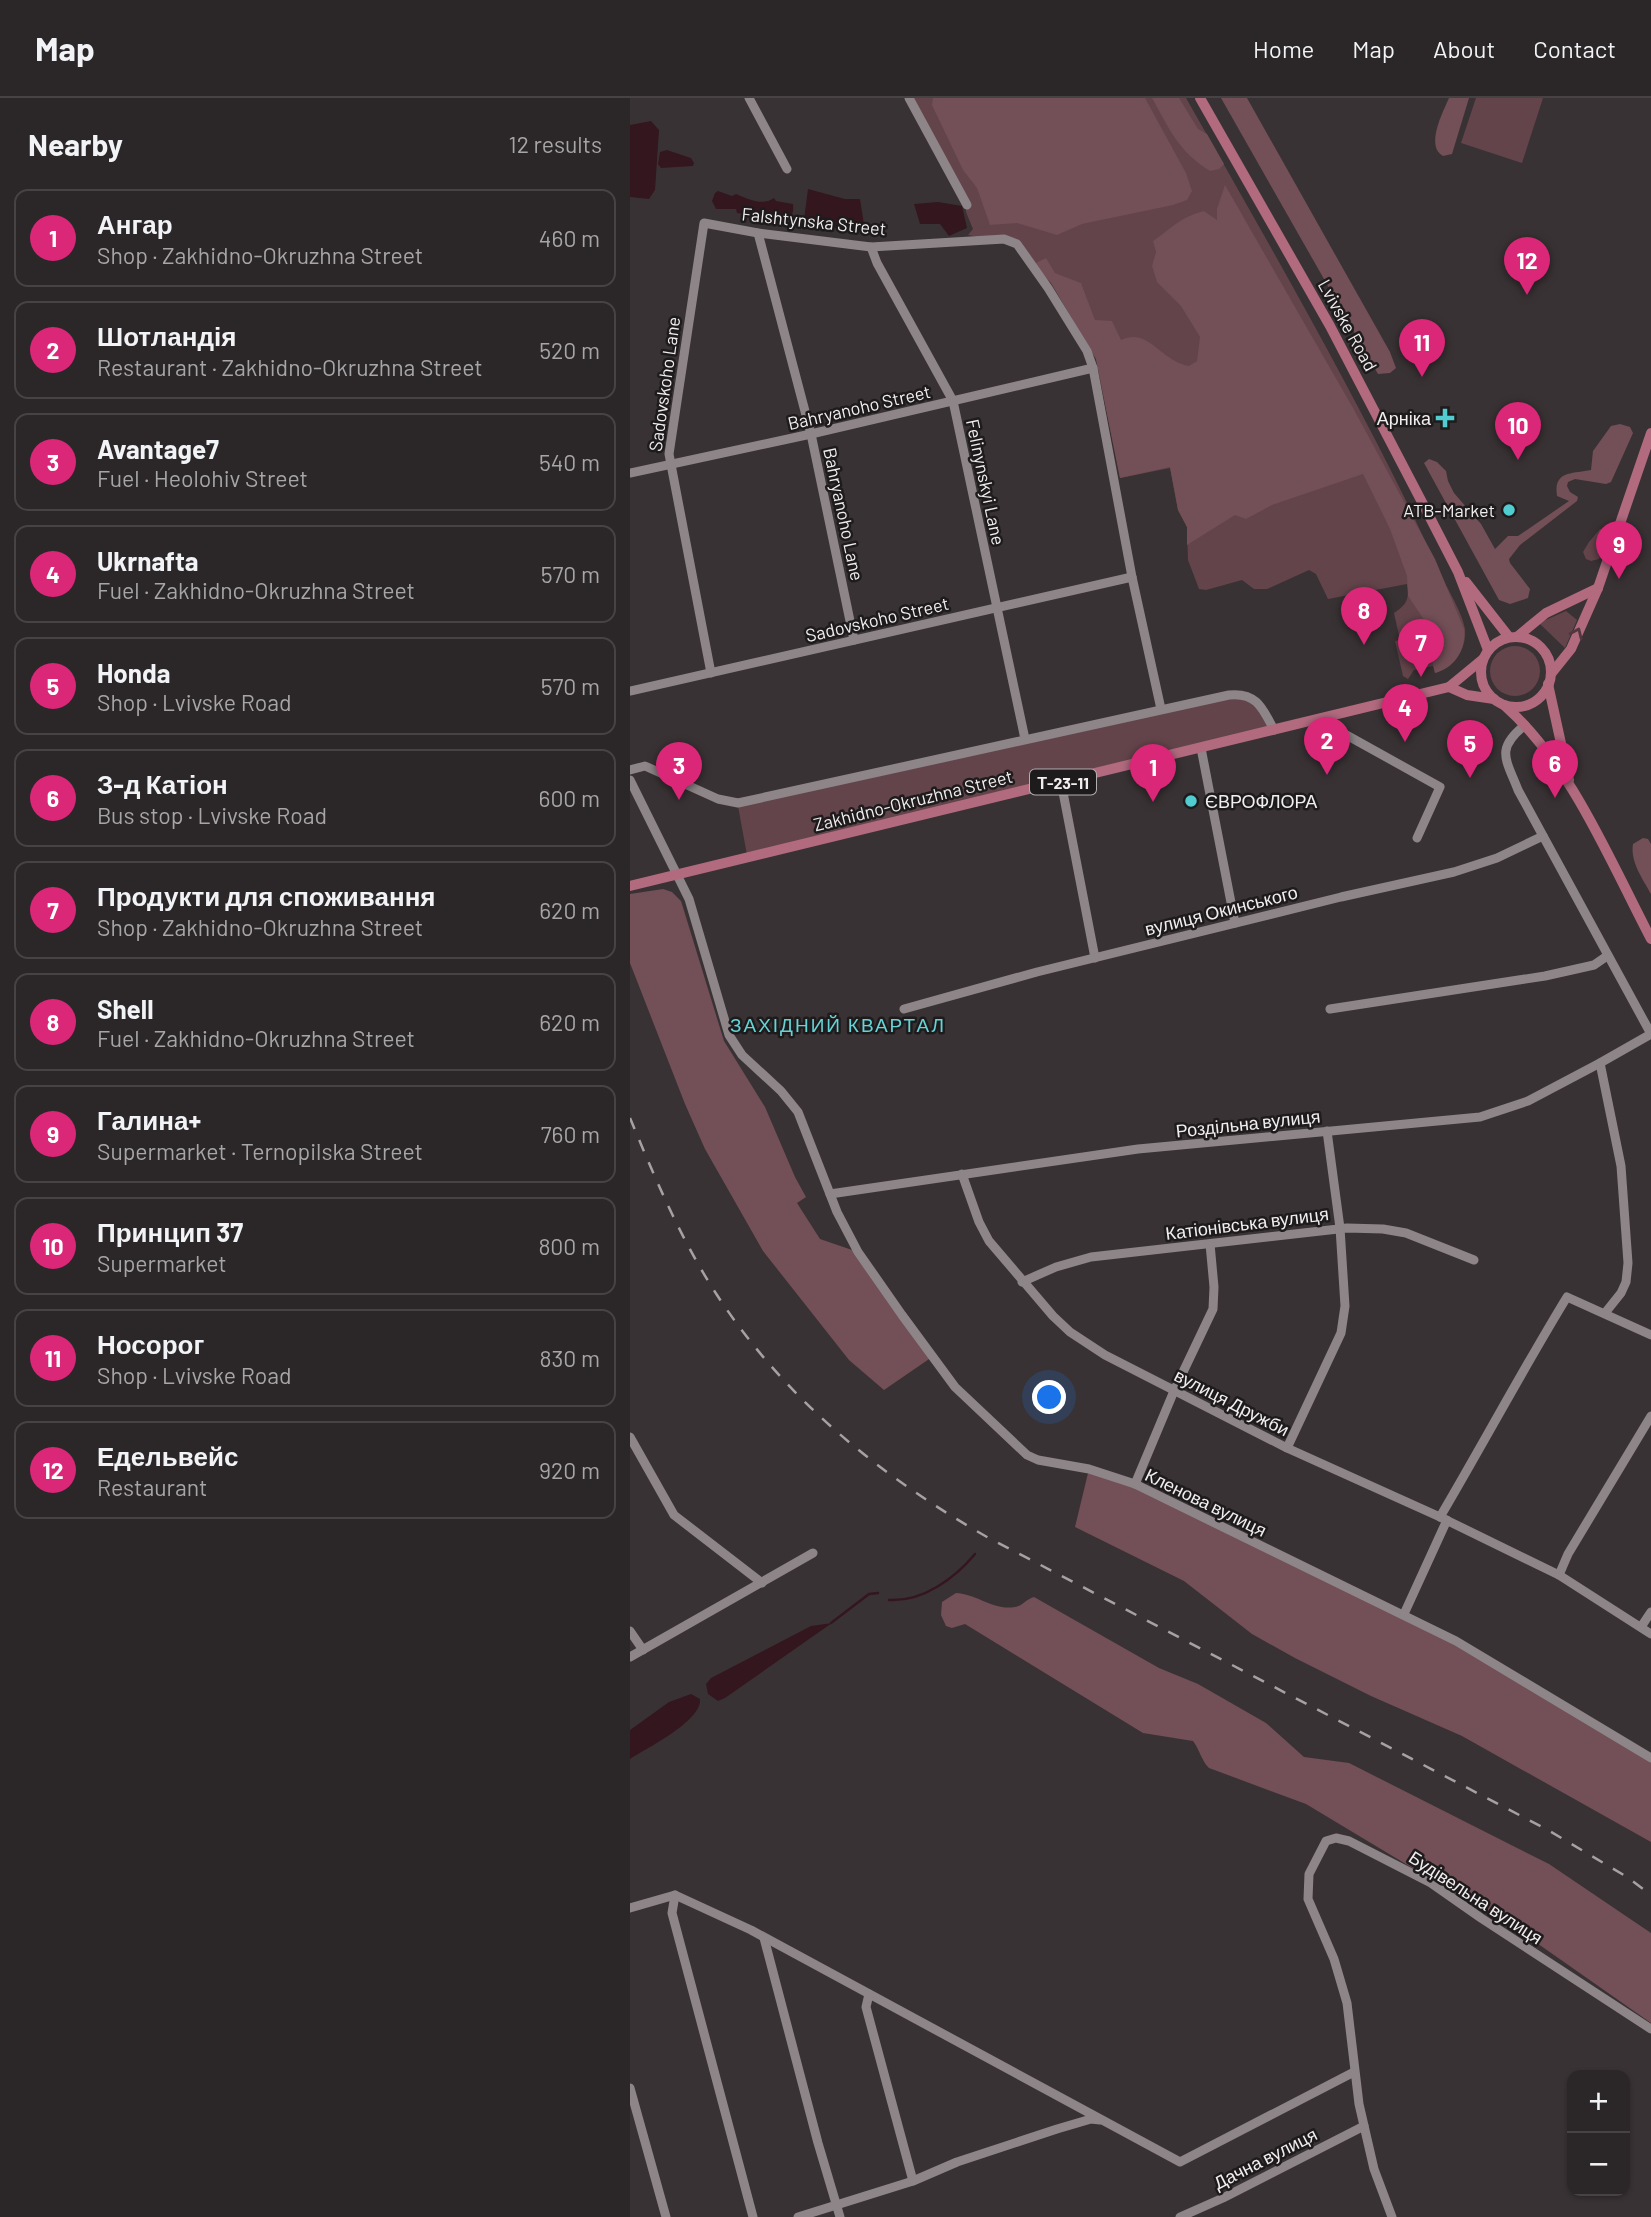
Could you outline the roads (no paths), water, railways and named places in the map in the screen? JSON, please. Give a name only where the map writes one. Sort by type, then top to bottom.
[{"type":"main road","name":"Lvivske Road","points":[[1200,98],[1330,326],[1458,572],[1485,655]]},
{"type":"main road","points":[[1449,687],[1467,695],[1514,707],[1525,706],[1543,694],[1571,649],[1598,588],[1651,433]]},
{"type":"main road","name":"Lvivske Road","points":[[1458,572],[1513,636]]},
{"type":"main road","name":"Т-23-11","points":[[1485,655],[1496,642],[1513,636],[1546,613],[1598,588]]},
{"type":"main road","points":[[1513,636],[1538,644],[1545,652],[1571,786]]},
{"type":"main road","points":[[1485,655],[1482,681],[1486,691],[1525,725],[1571,786],[1651,939]]},
{"type":"main road","name":"Zakhidno-Okruzhna Street","points":[[630,886],[1449,687],[1485,655]]},
{"type":"street","points":[[749,98],[787,169]]},
{"type":"street","points":[[909,98],[967,205]]},
{"type":"street","name":"Falshtynska Street","points":[[704,223],[758,233],[871,247],[1004,240],[1017,244],[1087,351],[1093,368]]},
{"type":"street","name":"Sadovskoho Lane","points":[[704,223],[669,464],[711,673]]},
{"type":"street","name":"Bahryanoho Lane","points":[[758,233],[811,434],[854,640]]},
{"type":"street","name":"Felinynskyi Lane","points":[[871,247],[877,263],[953,401],[1025,739]]},
{"type":"street","points":[[1093,368],[1132,578],[1161,709]]},
{"type":"street","name":"Bahryanoho Street","points":[[630,473],[1093,368]]},
{"type":"street","name":"Sadovskoho Street","points":[[630,691],[1132,578]]},
{"type":"street","points":[[630,770],[645,766],[718,799],[738,803],[1240,693],[1249,696],[1261,706],[1274,730]]},
{"type":"street","points":[[1329,717],[1332,727],[1440,787],[1417,838]]},
{"type":"street","points":[[1525,725],[1505,746],[1505,757],[1518,790],[1651,1034]]},
{"type":"street","points":[[1201,748],[1235,923]]},
{"type":"street","name":"Кленова вулиця","points":[[630,780],[689,899],[729,1035],[742,1055],[781,1091],[798,1112],[837,1212],[858,1252],[955,1387],[1009,1440],[1027,1455],[1038,1460],[1089,1469],[1135,1484],[1404,1614],[1516,1676],[1651,1758]]},
{"type":"street","points":[[1060,782],[1095,958]]},
{"type":"street","name":"вулиця Окинського","points":[[904,1009],[1235,923],[1454,872],[1497,858],[1543,836]]},
{"type":"street","points":[[1330,1009],[1545,976],[1594,965],[1607,956]]},
{"type":"street","name":"Роздільна вулиця","points":[[830,1194],[1126,1151],[1480,1117],[1528,1101],[1651,1034]]},
{"type":"street","points":[[1601,1063],[1621,1166],[1628,1263],[1622,1293],[1605,1312]]},
{"type":"street","points":[[1287,1448],[1341,1332],[1345,1306],[1328,1131]]},
{"type":"street","name":"вулиця Дружби","points":[[962,1174],[979,1222],[989,1241],[1022,1282],[1070,1332],[1105,1355],[1287,1448],[1559,1575],[1651,1634]]},
{"type":"street","name":"Катіонівська вулиця","points":[[1022,1282],[1056,1267],[1091,1258],[1339,1228],[1383,1228],[1406,1233],[1474,1260]]},
{"type":"street","points":[[1135,1484],[1174,1391],[1213,1309],[1210,1244]]},
{"type":"street","points":[[1404,1614],[1443,1519],[1527,1363],[1567,1297],[1651,1335]]},
{"type":"street","points":[[1559,1575],[1565,1559],[1651,1416]]},
{"type":"street","points":[[630,1437],[674,1515],[762,1583]]},
{"type":"street","points":[[630,1657],[813,1553]]},
{"type":"street","points":[[1641,1627],[1651,1612]]},
{"type":"street","points":[[630,1631],[643,1650]]},
{"type":"street","name":"Будівельна вулиця","points":[[1392,2217],[1374,2169],[1364,2126],[1354,2073],[1346,2003],[1334,1959],[1308,1899],[1309,1874],[1326,1841],[1336,1838],[1349,1841],[1431,1883],[1651,2029]]},
{"type":"street","points":[[630,1908],[675,1895],[764,1938],[1180,2162],[1354,2073]]},
{"type":"street","points":[[675,1895],[672,1913],[753,2217]]},
{"type":"street","points":[[764,1938],[840,2217]]},
{"type":"street","points":[[869,1994],[866,2007],[913,2181]]},
{"type":"street","points":[[630,2088],[666,2217]]},
{"type":"street","points":[[798,2217],[835,2203],[913,2181],[957,2162],[1057,2129],[1091,2119],[1102,2120]]},
{"type":"street","name":"Дачна вулиця","points":[[1180,2217],[1364,2126]]},
{"type":"waterway","points":[[889,1600],[902,1600],[926,1593],[948,1580],[975,1554]]},
{"type":"waterway","points":[[831,1623],[869,1594],[878,1593]]},
{"type":"railway","points":[[630,1118],[680,1231],[717,1295],[773,1368],[804,1401],[872,1461],[909,1488],[987,1537],[1548,1830],[1627,1877],[1651,1895]]},
{"type":"place","name":"Едельвейс","points":[[1527,295]]},
{"type":"place","name":"Носорог","points":[[1422,377]]},
{"type":"place","name":"Арніка","points":[[1445,418]]},
{"type":"place","name":"Принцип 37","points":[[1518,460]]},
{"type":"place","name":"ATB-Market","points":[[1509,510]]},
{"type":"place","name":"Галина+","points":[[1619,579]]},
{"type":"place","name":"Shell","points":[[1364,645]]},
{"type":"place","name":"Продукти для споживання","points":[[1421,677]]},
{"type":"place","name":"Ukrnafta","points":[[1405,742]]},
{"type":"place","name":"Шотландія","points":[[1327,775]]},
{"type":"place","name":"Honda","points":[[1470,778]]},
{"type":"place","name":"З-д Катіон","points":[[1555,798]]},
{"type":"place","name":"Avantage7","points":[[679,800]]},
{"type":"place","name":"ЄВРОФЛОРА","points":[[1191,801]]},
{"type":"place","name":"Ангар","points":[[1153,802]]},
{"type":"district","name":"ЗАХІДНИЙ КВАРТАЛ","points":[[838,1024]]}]
